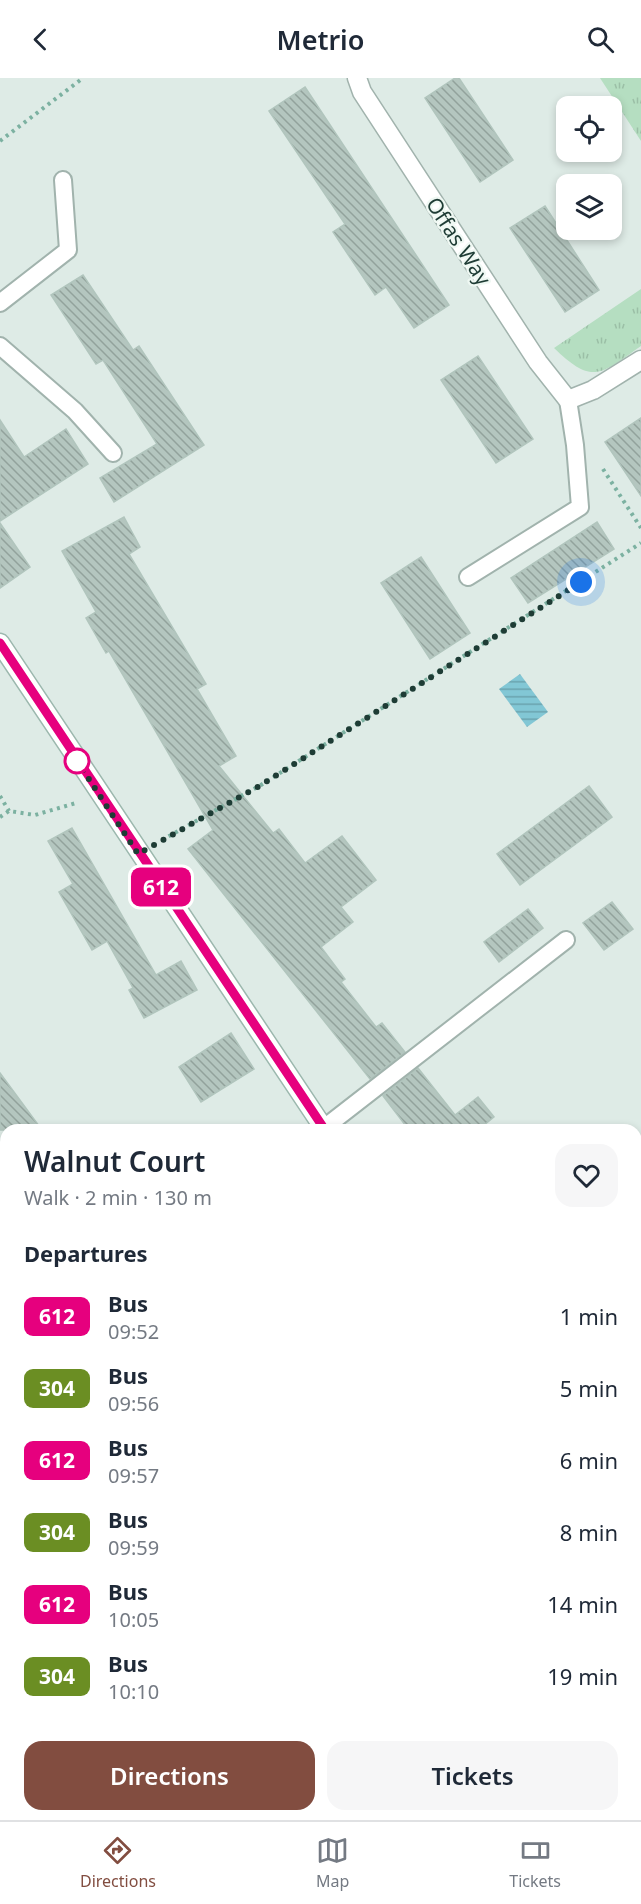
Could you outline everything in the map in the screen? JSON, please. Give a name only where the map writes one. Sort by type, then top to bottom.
[{"type":"main road","name":"Offas Way","points":[[357,78],[362,92],[531,352],[568,400]]},
{"type":"main road","points":[[568,400],[593,390],[641,360]]},
{"type":"main road","points":[[0,643],[138,854],[321,1124]]},
{"type":"lane","points":[[0,303],[68,250],[63,180]]},
{"type":"lane","points":[[0,346],[75,411],[113,453]]},
{"type":"lane","points":[[468,577],[580,507],[575,445],[568,400]]},
{"type":"lane","points":[[330,1124],[566,940]]},
{"type":"path","points":[[0,141],[83,78]]},
{"type":"path","points":[[138,854],[261,785],[641,543]]},
{"type":"path","points":[[0,796],[9,811]]},
{"type":"path","points":[[0,817],[9,811],[35,815],[101,796]]},
{"type":"green space","points":[[600,78],[641,78],[641,141],[622,112],[622,96],[612,96]]},
{"type":"green space","points":[[641,289],[641,346],[616,363],[597,372],[588,371],[578,368],[554,348]]},
{"type":"water","points":[[520,674],[548,712],[527,727],[499,689]]},
{"type":"building","points":[[455,78],[459,78],[513,160],[480,182],[425,98]]},
{"type":"building","points":[[305,87],[449,305],[414,328],[386,287],[375,295],[333,232],[345,224],[269,111]]},
{"type":"building","points":[[545,206],[556,223],[556,240],[567,240],[599,290],[565,312],[510,228]]},
{"type":"building","points":[[83,275],[133,350],[139,346],[204,445],[114,502],[100,478],[157,444],[103,360],[96,364],[51,295]]},
{"type":"building","points":[[478,356],[533,439],[496,463],[441,380]]},
{"type":"building","points":[[641,418],[641,496],[605,442]]},
{"type":"building","points":[[0,420],[24,457],[66,429],[88,464],[0,521]]},
{"type":"building","points":[[124,517],[140,547],[129,554],[206,684],[197,689],[236,756],[219,766],[273,833],[279,829],[305,863],[342,836],[376,880],[341,907],[353,922],[321,947],[345,979],[341,982],[376,1027],[382,1023],[405,1052],[370,1079],[188,849],[213,830],[109,651],[106,653],[86,618],[96,612],[62,551]]},
{"type":"building","points":[[597,522],[614,549],[528,603],[511,578]]},
{"type":"building","points":[[0,523],[30,567],[0,588]]},
{"type":"building","points":[[421,557],[470,633],[430,659],[381,583]]},
{"type":"building","points":[[589,786],[612,817],[520,885],[497,854]]},
{"type":"building","points":[[72,828],[156,975],[181,961],[197,990],[144,1018],[129,990],[133,988],[107,941],[92,950],[59,892],[73,884],[48,841]]},
{"type":"building","points":[[612,902],[633,929],[604,950],[583,923]]},
{"type":"building","points":[[528,909],[543,928],[499,962],[484,942]]},
{"type":"building","points":[[231,1033],[254,1069],[201,1102],[179,1067]]},
{"type":"building","points":[[418,1068],[455,1115],[478,1097],[494,1117],[485,1124],[404,1124],[383,1096]]},
{"type":"building","points":[[0,1073],[38,1124],[0,1124]]},
{"type":"bus line","name":"612","points":[[0,643],[138,854],[321,1124]]},
{"type":"route","points":[[77,761],[138,854],[261,785],[581,582]]}]
